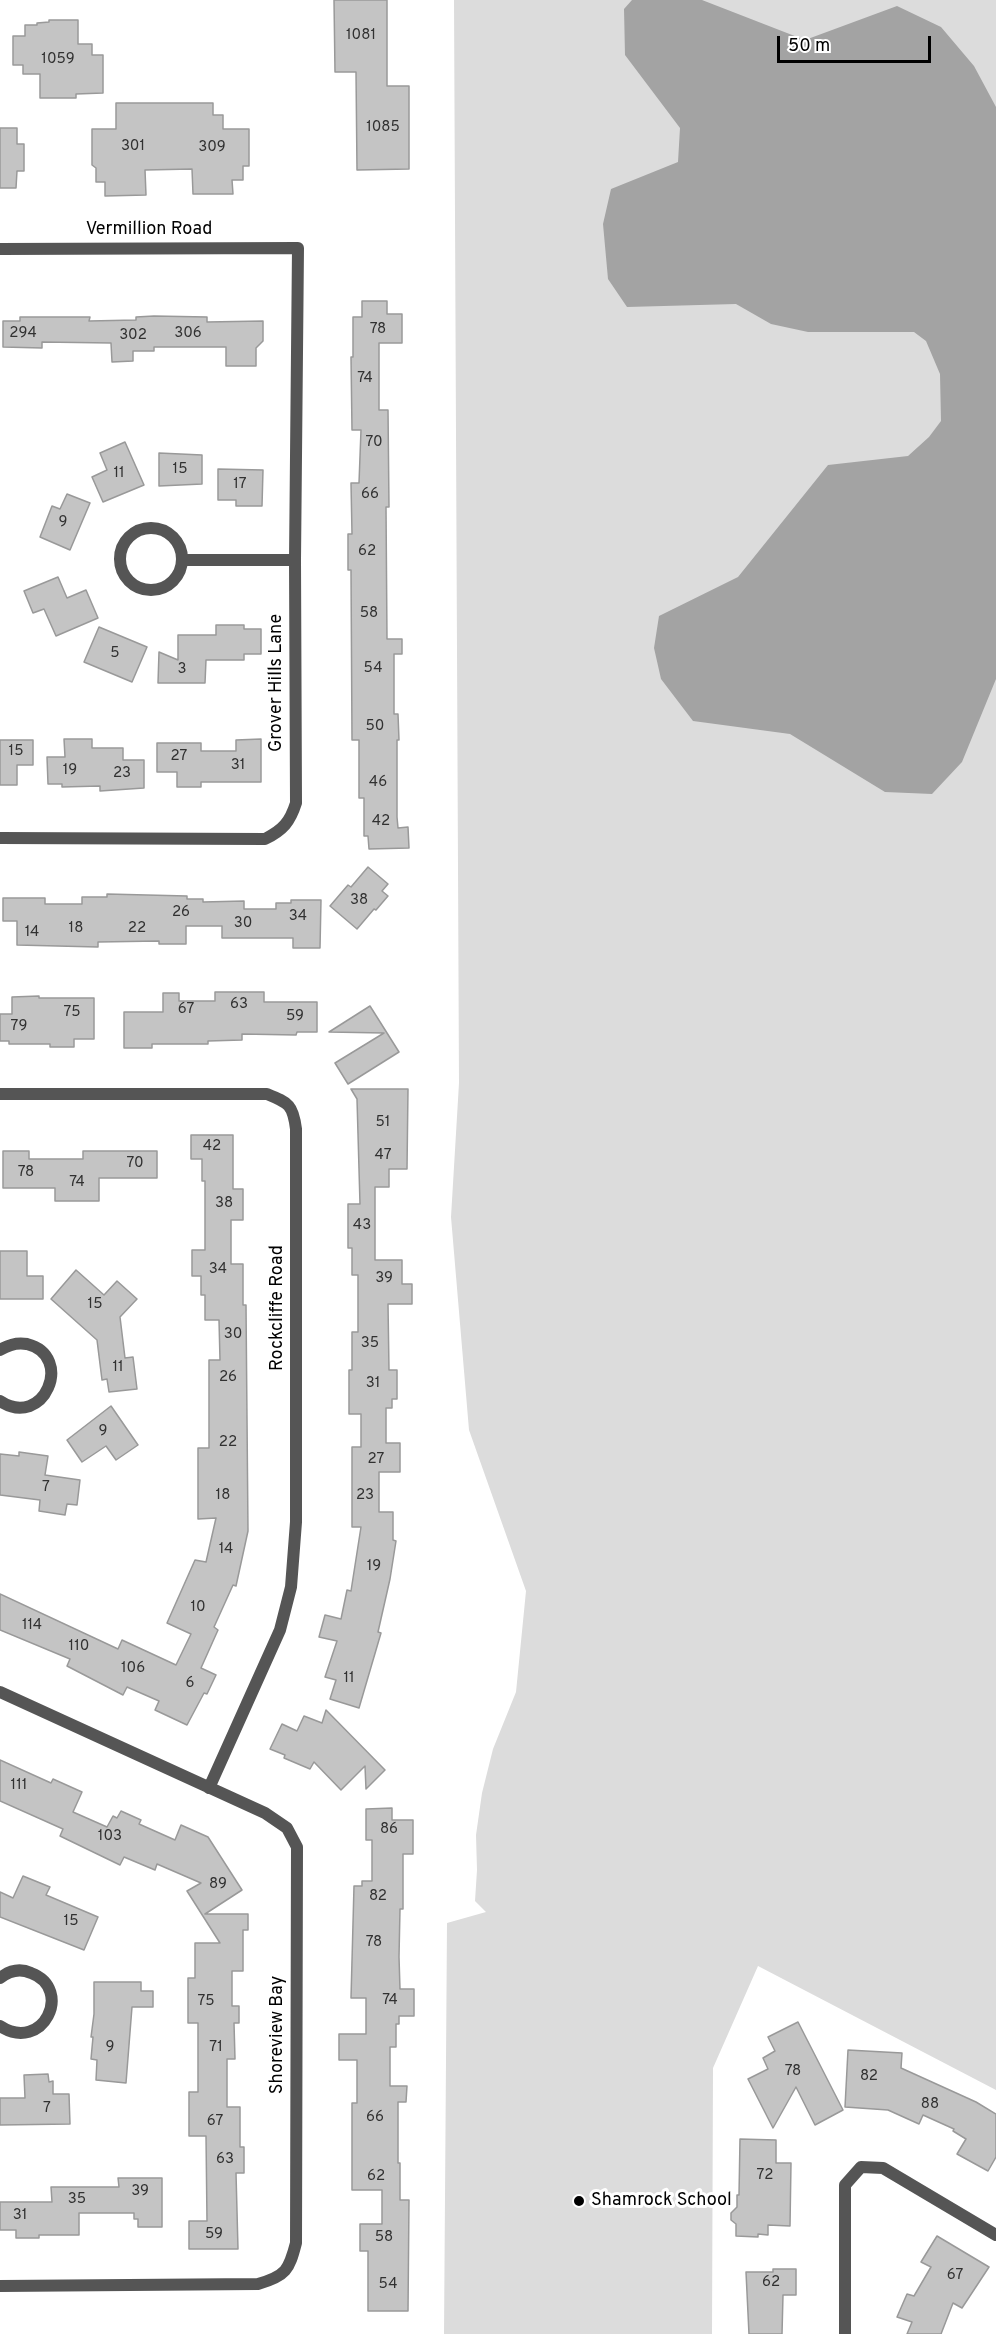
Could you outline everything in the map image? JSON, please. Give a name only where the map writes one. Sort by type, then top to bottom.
[{"type":"street","name":"Vermillion Road","points":[[0,249],[298,248]]},
{"type":"street","name":"Grover Hills Lane","points":[[0,838],[265,839],[280,832],[291,820],[296,803],[294,560],[298,248]]},
{"type":"street","points":[[151,528],[169,534],[176,541],[182,560],[181,570],[167,586],[157,590],[146,590],[128,580],[122,570],[120,560],[126,542],[141,530],[151,528]]},
{"type":"street","points":[[182,560],[294,560]]},
{"type":"street","name":"Rockcliffe Road","points":[[0,1094],[267,1094],[288,1103],[294,1114],[296,1129],[296,1522],[291,1587],[280,1630],[209,1788]]},
{"type":"street","points":[[0,1350],[12,1344],[34,1347],[43,1353],[52,1373],[47,1393],[31,1406],[11,1406],[0,1401]]},
{"type":"street","name":"Shoreview Bay","points":[[0,1692],[265,1813],[287,1828],[297,1847],[296,2243],[290,2266],[277,2279],[258,2284],[0,2286]]},
{"type":"street","points":[[0,1978],[16,1971],[36,1974],[50,1989],[52,1999],[47,2019],[31,2032],[10,2032],[0,2026]]},
{"type":"street","points":[[845,2334],[845,2185],[861,2167],[883,2168],[996,2235]]},
{"type":"shaded area","points":[[454,0],[996,0],[996,2090],[758,1966],[713,2068],[712,2334],[444,2334],[447,1923],[486,1912],[475,1901],[476,1835],[482,1793],[493,1749],[516,1692],[526,1591],[469,1430],[451,1217],[459,1083]]},
{"type":"shaded area","points":[[632,0],[702,0],[805,40],[897,6],[941,27],[974,66],[996,107],[996,679],[962,762],[932,794],[885,792],[790,734],[693,721],[661,679],[654,648],[659,616],[738,577],[828,465],[908,456],[929,437],[941,421],[940,374],[926,341],[914,332],[808,332],[771,324],[736,304],[627,307],[608,279],[603,224],[611,189],[678,162],[680,128],[625,55],[624,9]]},
{"type":"building","points":[[334,0],[387,0],[387,86],[409,86],[409,169],[357,170],[356,72],[335,72]]},
{"type":"building","points":[[49,20],[78,20],[78,44],[92,44],[92,55],[103,55],[103,93],[76,94],[76,98],[40,98],[40,74],[23,74],[23,65],[13,65],[13,36],[25,36],[25,25],[37,25],[37,23],[49,22]]},
{"type":"building","points":[[116,103],[213,103],[213,115],[223,115],[223,129],[249,129],[249,166],[243,166],[243,180],[232,180],[233,194],[193,194],[192,169],[145,170],[146,195],[105,196],[105,182],[96,182],[96,168],[92,165],[92,129],[116,129]]},
{"type":"building","points":[[0,128],[17,128],[17,144],[24,144],[24,171],[17,171],[16,188],[0,188]]},
{"type":"building","points":[[362,301],[387,301],[387,314],[402,314],[402,343],[379,343],[379,410],[388,410],[387,639],[402,639],[402,654],[394,654],[394,714],[398,714],[399,740],[397,740],[397,817],[398,828],[408,827],[409,848],[369,849],[368,836],[364,836],[364,798],[359,798],[359,740],[352,740],[351,570],[348,570],[348,534],[352,534],[351,483],[359,483],[361,430],[352,430],[351,357],[353,357],[353,317],[362,317]]},
{"type":"building","points":[[20,317],[90,317],[89,321],[136,320],[136,317],[207,317],[207,322],[263,321],[263,341],[256,348],[256,366],[226,366],[226,347],[154,347],[154,351],[133,351],[133,361],[112,362],[111,343],[42,342],[42,348],[3,347],[3,321],[20,321]]},
{"type":"building","points":[[125,442],[144,485],[103,502],[92,477],[107,470],[100,453]]},
{"type":"building","points":[[159,453],[202,455],[202,484],[159,486]]},
{"type":"building","points":[[218,469],[263,470],[262,506],[236,506],[236,500],[218,500]]},
{"type":"building","points":[[67,494],[90,503],[70,550],[40,537],[52,506],[60,509]]},
{"type":"building","points":[[58,577],[67,598],[86,590],[98,618],[56,636],[44,609],[33,613],[24,591]]},
{"type":"building","points":[[216,625],[244,625],[244,629],[261,629],[261,654],[244,654],[244,660],[206,660],[205,683],[158,683],[159,652],[178,660],[178,635],[216,635]]},
{"type":"building","points":[[99,627],[147,647],[132,682],[84,662]]},
{"type":"building","points":[[64,739],[92,739],[92,748],[123,748],[123,760],[144,760],[144,788],[100,791],[100,786],[62,787],[62,784],[48,784],[47,757],[65,757]]},
{"type":"building","points":[[261,739],[261,782],[201,782],[201,787],[177,787],[177,772],[157,772],[157,743],[201,743],[201,751],[236,751],[236,740]]},
{"type":"building","points":[[0,740],[33,740],[33,765],[17,765],[17,785],[0,785]]},
{"type":"building","points":[[368,867],[388,884],[382,891],[388,896],[357,929],[330,906]]},
{"type":"building","points":[[107,894],[187,896],[187,899],[203,899],[203,902],[244,901],[244,909],[276,909],[276,903],[291,903],[291,900],[321,900],[320,948],[293,948],[293,938],[222,938],[222,926],[186,926],[186,944],[159,944],[159,941],[98,942],[98,947],[17,945],[17,921],[3,921],[3,898],[45,898],[45,904],[82,904],[82,897],[107,897]]},
{"type":"building","points":[[215,992],[264,992],[264,1002],[317,1002],[317,1032],[297,1032],[296,1035],[242,1034],[242,1040],[208,1041],[208,1044],[152,1044],[152,1048],[124,1048],[124,1012],[163,1012],[163,993],[179,993],[179,1001],[215,1001]]},
{"type":"building","points":[[39,996],[39,998],[94,998],[94,1039],[74,1039],[74,1047],[50,1047],[50,1044],[9,1044],[9,1041],[0,1041],[0,1014],[12,1014],[12,997]]},
{"type":"building","points":[[370,1006],[399,1052],[348,1084],[335,1063],[384,1033],[329,1032]]},
{"type":"building","points":[[351,1089],[408,1089],[407,1169],[389,1169],[389,1187],[375,1187],[375,1260],[402,1260],[402,1284],[412,1284],[412,1304],[388,1304],[389,1370],[397,1370],[397,1399],[392,1399],[392,1408],[386,1408],[386,1443],[400,1443],[400,1472],[379,1472],[379,1512],[393,1512],[393,1540],[396,1541],[378,1632],[381,1633],[359,1708],[330,1699],[336,1680],[325,1677],[337,1641],[319,1637],[325,1615],[341,1619],[347,1590],[351,1591],[361,1527],[352,1527],[352,1447],[361,1447],[361,1414],[349,1414],[352,1332],[358,1332],[358,1275],[352,1275],[352,1248],[348,1248],[348,1204],[360,1204],[357,1099]]},
{"type":"building","points":[[191,1135],[233,1135],[233,1189],[243,1189],[243,1220],[231,1220],[231,1264],[243,1264],[243,1305],[246,1305],[248,1531],[236,1586],[233,1585],[214,1627],[218,1630],[201,1668],[216,1675],[187,1725],[155,1710],[159,1701],[127,1687],[123,1695],[67,1666],[70,1659],[0,1630],[0,1594],[118,1649],[122,1640],[176,1665],[191,1634],[167,1623],[195,1560],[206,1562],[216,1518],[198,1519],[198,1448],[209,1448],[209,1360],[220,1360],[219,1320],[205,1320],[205,1295],[201,1295],[201,1276],[192,1276],[192,1250],[205,1250],[205,1181],[202,1181],[202,1159],[191,1159]]},
{"type":"building","points":[[3,1151],[29,1151],[29,1159],[83,1159],[83,1151],[157,1151],[157,1178],[99,1178],[99,1201],[55,1201],[55,1188],[3,1188]]},
{"type":"building","points":[[0,1251],[27,1251],[27,1276],[43,1276],[43,1299],[0,1299]]},
{"type":"building","points":[[76,1270],[104,1295],[117,1281],[137,1299],[120,1317],[125,1358],[133,1357],[137,1389],[109,1392],[107,1379],[102,1380],[97,1340],[51,1299]]},
{"type":"building","points":[[111,1406],[138,1445],[116,1460],[106,1446],[82,1462],[67,1440]]},
{"type":"building","points":[[19,1452],[48,1456],[45,1475],[80,1480],[77,1505],[67,1504],[65,1515],[39,1511],[40,1500],[0,1495],[0,1454],[19,1456]]},
{"type":"building","points":[[326,1710],[385,1770],[366,1789],[365,1766],[341,1790],[314,1762],[310,1769],[270,1749],[282,1724],[297,1731],[304,1716],[322,1723]]},
{"type":"building","points":[[0,1760],[51,1783],[53,1779],[82,1792],[73,1812],[107,1827],[113,1816],[117,1818],[121,1811],[141,1820],[139,1824],[175,1840],[181,1825],[208,1837],[242,1890],[205,1914],[248,1914],[248,1930],[243,1930],[243,1971],[232,1971],[232,2006],[239,2006],[239,2023],[234,2023],[235,2059],[227,2059],[227,2107],[240,2107],[240,2147],[244,2147],[244,2173],[236,2173],[238,2249],[189,2249],[189,2221],[207,2221],[206,2136],[189,2136],[189,2092],[198,2092],[198,2023],[188,2023],[188,1978],[195,1978],[195,1943],[220,1943],[187,1891],[201,1883],[157,1864],[155,1870],[124,1857],[120,1865],[60,1836],[63,1829],[0,1801]]},
{"type":"building","points":[[392,1808],[392,1820],[413,1820],[413,1854],[403,1854],[403,1909],[400,1909],[399,1957],[400,1989],[414,1989],[414,2016],[399,2016],[399,2024],[396,2024],[396,2047],[390,2047],[390,2086],[407,2086],[406,2102],[398,2102],[398,2163],[400,2163],[400,2200],[409,2200],[408,2311],[368,2311],[368,2251],[360,2251],[360,2224],[382,2224],[382,2190],[352,2190],[352,2103],[357,2103],[357,2060],[339,2060],[339,2034],[366,2034],[366,1998],[351,1998],[354,1886],[362,1886],[362,1881],[372,1881],[372,1840],[366,1840],[366,1809]]},
{"type":"building","points":[[23,1876],[50,1887],[46,1895],[98,1917],[84,1950],[0,1917],[0,1892],[13,1898]]},
{"type":"building","points":[[94,1982],[141,1982],[141,1991],[153,1991],[153,2007],[132,2007],[126,2083],[96,2080],[97,2060],[91,2059]]},
{"type":"building","points":[[798,2022],[843,2110],[815,2125],[796,2087],[773,2128],[748,2079],[768,2069],[763,2058],[775,2051],[768,2037]]},
{"type":"building","points":[[848,2050],[902,2053],[901,2068],[976,2102],[996,2114],[996,2157],[988,2171],[957,2154],[966,2139],[953,2131],[954,2129],[923,2115],[919,2124],[888,2110],[845,2107]]},
{"type":"building","points":[[48,2074],[49,2082],[53,2081],[53,2094],[69,2094],[70,2124],[0,2125],[0,2098],[25,2098],[24,2075]]},
{"type":"building","points":[[740,2139],[776,2140],[776,2163],[791,2163],[790,2226],[768,2225],[768,2235],[758,2234],[758,2237],[736,2236],[736,2224],[731,2220],[731,2213],[737,2207],[737,2195],[739,2195]]},
{"type":"building","points":[[118,2178],[162,2178],[162,2227],[138,2227],[138,2219],[134,2219],[134,2213],[79,2213],[79,2235],[39,2235],[39,2238],[16,2238],[16,2230],[0,2230],[0,2202],[52,2202],[51,2187],[119,2187]]},
{"type":"building","points":[[937,2236],[989,2267],[962,2308],[953,2303],[941,2334],[907,2334],[912,2322],[897,2317],[907,2294],[914,2296],[931,2267],[921,2262]]},
{"type":"building","points":[[773,2269],[796,2269],[796,2295],[783,2295],[782,2334],[749,2334],[746,2272],[773,2272]]},
{"type":"place","name":"Shamrock School","points":[[579,2201]]}]
